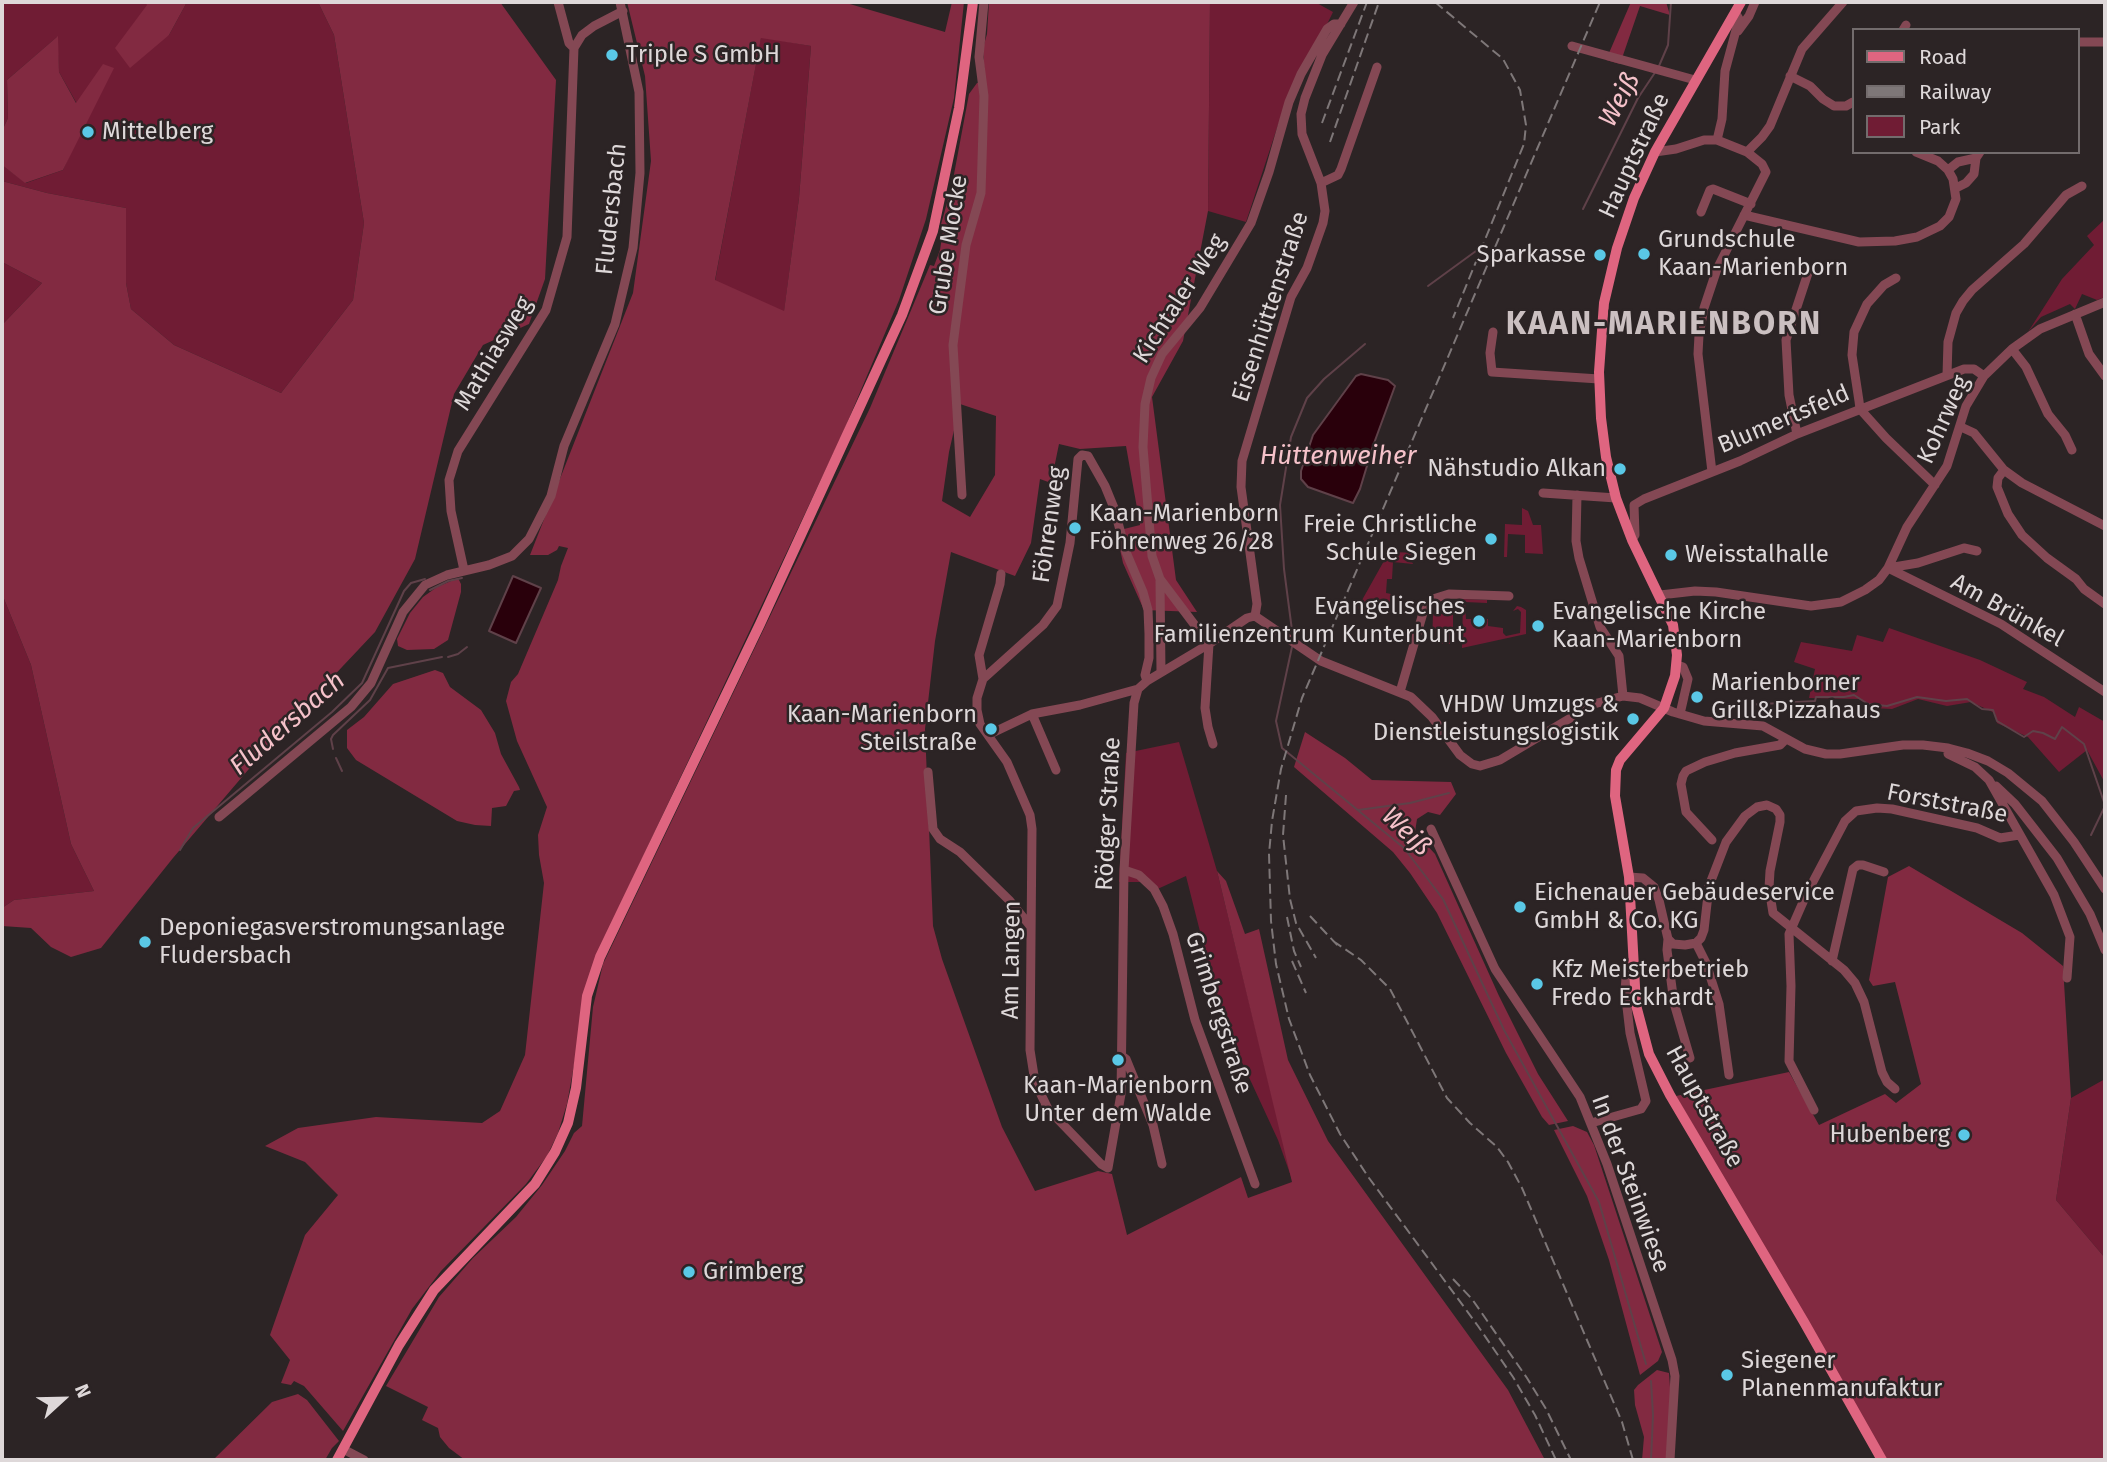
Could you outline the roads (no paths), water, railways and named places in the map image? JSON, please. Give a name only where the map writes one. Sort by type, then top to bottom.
[{"type":"main road","points":[[337,1460],[399,1345],[434,1290],[535,1184],[555,1152],[568,1123],[576,1088],[587,996],[600,957],[777,587],[902,315],[933,231],[960,108],[973,2]]},
{"type":"main road","name":"Hauptstraße","points":[[1738,7],[1695,80],[1634,198],[1611,270],[1604,303],[1599,379],[1606,457],[1616,498],[1632,540],[1673,625],[1677,645],[1677,665],[1669,697],[1664,708],[1627,751],[1616,770],[1615,796],[1629,877],[1636,1005],[1642,1033],[1655,1068],[1882,1460]]},
{"type":"street","points":[[558,2],[569,43],[574,48],[588,30],[622,6]]},
{"type":"street","name":"Grube Mocke","points":[[962,495],[953,345],[966,245],[981,193],[984,96],[979,57],[984,2]]},
{"type":"street","name":"Kichtaler Weg","points":[[1321,183],[1304,142],[1301,114],[1322,55],[1354,2]]},
{"type":"street","points":[[1735,35],[1749,16],[1755,2]]},
{"type":"street","points":[[1746,152],[1770,126],[1802,49],[1843,2]]},
{"type":"street","name":"Fludersbach","points":[[219,817],[351,707],[371,683],[403,612],[425,585],[512,556],[529,539],[551,496],[564,446],[615,324],[633,248],[640,173],[639,92],[622,6]]},
{"type":"street","points":[[1717,140],[1722,119],[1726,71],[1739,19],[1738,7]]},
{"type":"street","name":"Kichtaler Weg","points":[[1161,672],[1160,579],[1150,542],[1143,447],[1145,404],[1151,377],[1162,354],[1200,308],[1217,282],[1251,222],[1289,102],[1301,74],[1327,29],[1334,24],[1341,24]]},
{"type":"street","points":[[2079,42],[2105,42]]},
{"type":"street","points":[[1572,46],[1695,80]]},
{"type":"street","name":"Mathiasweg","points":[[464,570],[451,511],[449,480],[458,451],[546,310],[567,237],[574,48]]},
{"type":"street","name":"Eisenhüttenstraße","points":[[1255,616],[1257,604],[1241,487],[1242,461],[1292,297],[1307,268],[1323,223],[1325,211],[1321,183],[1338,175],[1341,169],[1377,67]]},
{"type":"street","points":[[1790,76],[1810,86],[1834,106],[1852,103]]},
{"type":"street","points":[[1656,152],[1669,151],[1704,140],[1717,140],[1746,152],[1762,164],[1766,172],[1717,269],[1703,308],[1698,354],[1712,472]]},
{"type":"street","points":[[1744,215],[1846,240],[1877,243],[1917,237],[1940,226],[1954,208],[1956,188],[1948,170],[1923,154]]},
{"type":"street","points":[[1948,170],[1958,162],[1978,155],[1975,174],[1956,188]]},
{"type":"street","points":[[1947,375],[1948,342],[1956,313],[1963,301],[2024,244],[2066,195],[2082,186]]},
{"type":"street","points":[[1701,212],[1710,190],[1713,189],[1737,196],[1751,204]]},
{"type":"street","points":[[1797,434],[1789,395],[1786,340],[1809,270]]},
{"type":"street","points":[[1896,278],[1884,285],[1867,304],[1854,332],[1852,355],[1860,408],[1905,459],[1936,485]]},
{"type":"street","name":"Kohrweg","points":[[1660,595],[1716,592],[1791,604],[1828,605],[1866,590],[1879,580],[1888,568],[1907,527],[1947,466],[1972,392],[1984,376],[2012,349],[2040,330],[2105,302]]},
{"type":"street","points":[[2075,314],[2089,354],[2105,376]]},
{"type":"street","points":[[1493,332],[1490,353],[1492,372],[1599,379]]},
{"type":"street","points":[[2012,349],[2026,367],[2048,414],[2065,435],[2072,450]]},
{"type":"street","name":"Blumertsfeld","points":[[1632,540],[1635,534],[1634,505],[1644,499],[1860,408],[1947,375],[1969,368],[1984,376]]},
{"type":"street","points":[[1961,427],[1974,433],[2004,470],[2040,493],[2105,526]]},
{"type":"street","name":"Föhrenweg","points":[[983,680],[1042,625],[1057,606],[1070,543],[1078,459],[1082,455],[1088,456],[1105,486],[1126,552],[1143,592],[1149,634],[1149,658],[1145,675],[1147,681]]},
{"type":"street","points":[[2004,470],[1998,478],[1997,487],[2008,514],[2022,536],[2105,604]]},
{"type":"street","points":[[1543,493],[1616,498]]},
{"type":"street","points":[[1577,495],[1576,541],[1579,558],[1600,627],[1619,656],[1623,696]]},
{"type":"street","points":[[1888,568],[1918,563],[1964,548],[1977,551]]},
{"type":"street","name":"Am Brünkel","points":[[1888,568],[2001,624],[2105,692]]},
{"type":"street","points":[[1000,574],[1000,584],[979,655],[983,680],[977,698],[977,710],[988,735],[1032,714],[1080,705],[1138,689],[1247,618],[1255,616],[1286,639],[1329,664],[1400,692],[1421,705],[1460,755],[1472,764],[1480,766],[1500,760],[1594,704],[1623,696],[1640,698],[1704,721],[1763,726],[1805,749],[1826,754],[1903,745],[1948,748],[1988,761],[2027,786],[2057,818],[2105,889]]},
{"type":"street","name":"Kichtaler Weg","points":[[1160,579],[1209,645]]},
{"type":"street","points":[[1400,692],[1423,613],[1433,599],[1449,594],[1509,596]]},
{"type":"street","points":[[1209,645],[1205,708],[1213,744]]},
{"type":"street","points":[[1677,665],[1683,667],[1688,679],[1680,714]]},
{"type":"street","name":"Rödger Straße","points":[[1108,1168],[1121,1094],[1124,870],[1134,704],[1138,689]]},
{"type":"street","points":[[1032,714],[1056,770]]},
{"type":"street","name":"Am Langen","points":[[988,735],[1007,762],[1030,815],[1030,1050],[1035,1082],[1048,1109],[1108,1168]]},
{"type":"street","points":[[1712,840],[1686,812],[1681,784],[1686,771],[1735,752],[1780,745],[1786,739]]},
{"type":"street","points":[[1948,748],[1948,754],[1975,767],[2015,804],[2057,858],[2085,905],[2105,950]]},
{"type":"street","points":[[928,772],[933,829],[940,839],[960,852],[1010,901],[1031,927]]},
{"type":"street","points":[[1989,780],[2054,895],[2068,928],[2070,947],[2067,978]]},
{"type":"street","points":[[1668,939],[1673,944],[1685,946],[1696,943],[1701,938],[1709,886],[1726,842],[1745,816],[1763,805],[1772,806],[1780,815],[1770,872],[1770,904],[1779,919],[1848,974],[1861,994],[1882,1072],[1887,1082],[1895,1089]]},
{"type":"street","name":"Forststraße","points":[[1814,1110],[1789,1061],[1789,934],[1845,821],[1856,811],[1892,809],[1977,828],[2000,838],[2019,835]]},
{"type":"street","name":"In der Steinwiese","points":[[1431,830],[1495,969],[1580,1097],[1607,1164],[1672,1360],[1675,1376],[1670,1460]]},
{"type":"street","points":[[1832,961],[1851,874],[1858,865],[1884,872]]},
{"type":"street","name":"Grimbergstraße","points":[[1124,870],[1139,875],[1154,889],[1163,906],[1195,1020],[1255,1184]]},
{"type":"street","points":[[1629,877],[1643,878],[1654,887],[1659,900],[1668,939],[1674,1003],[1690,1058]]},
{"type":"street","points":[[1696,943],[1706,963],[1719,1004],[1729,1075]]},
{"type":"street","points":[[1591,1123],[1641,1109],[1646,1101],[1630,1033],[1625,990],[1627,967],[1633,961]]},
{"type":"street","points":[[1122,1056],[1126,1059],[1149,1116],[1163,1164]]},
{"type":"street","points":[[343,1449],[364,1460]]},
{"type":"water","name":"Hüttenweiher","points":[[1361,374],[1388,380],[1395,386],[1353,503],[1308,487],[1301,479],[1301,471],[1313,435],[1356,376]]},
{"type":"water","points":[[513,576],[541,588],[516,643],[489,631]]},
{"type":"waterway","name":"Weiß","points":[[1659,66],[1668,45],[1671,2]]},
{"type":"waterway","name":"Weiß","points":[[1583,209],[1638,98],[1656,71]]},
{"type":"waterway","name":"Weiß","points":[[1428,286],[1476,251]]},
{"type":"waterway","name":"Weiß","points":[[1293,638],[1284,569],[1280,505],[1291,437],[1307,398],[1324,379],[1365,344]]},
{"type":"waterway","name":"Fludersbach","points":[[430,590],[448,581],[462,578]]},
{"type":"waterway","name":"Fludersbach","points":[[180,850],[193,828],[332,712],[362,683],[404,591],[411,583],[425,579]]},
{"type":"waterway","points":[[448,657],[467,647]]},
{"type":"waterway","name":"Weiß","points":[[1292,647],[1276,721],[1282,748],[1404,848],[1443,899],[1504,1030],[1599,1202],[1646,1364]]},
{"type":"waterway","points":[[333,749],[333,735],[370,700],[388,668],[442,657]]},
{"type":"waterway","points":[[1746,705],[1815,701],[1816,697],[1854,695],[1868,704],[1887,706],[1917,697],[1946,701],[1967,699],[1982,709],[1993,710],[1997,721],[2024,737],[2033,731],[2055,739],[2062,727],[2084,744],[2105,805]]},
{"type":"waterway","points":[[336,758],[342,771]]},
{"type":"waterway","points":[[1358,810],[1410,803],[1449,793]]},
{"type":"waterway","points":[[2091,835],[2105,806]]},
{"type":"waterway","name":"Weiß","points":[[1651,1381],[1651,1460]]},
{"type":"railway","points":[[1322,123],[1367,2]]},
{"type":"railway","points":[[1330,142],[1379,2]]},
{"type":"railway","points":[[1435,2],[1503,59],[1520,90],[1526,125],[1524,144],[1453,318]]},
{"type":"railway","points":[[1556,1460],[1513,1377],[1369,1178],[1340,1134],[1310,1075],[1289,1019],[1276,964],[1271,921],[1269,854],[1281,769],[1302,698],[1600,2]]},
{"type":"railway","points":[[1286,795],[1283,835],[1290,899],[1296,923],[1316,958]]},
{"type":"railway","points":[[1310,916],[1340,948]]},
{"type":"railway","points":[[1287,917],[1294,951],[1301,967]]},
{"type":"railway","points":[[1333,941],[1361,960],[1390,989],[1447,1098],[1497,1147],[1508,1162],[1522,1188],[1622,1422],[1633,1460]]},
{"type":"railway","points":[[1292,961],[1306,993]]},
{"type":"railway","points":[[1453,1279],[1472,1299],[1527,1378],[1571,1460]]},
{"type":"place","name":"Triple S GmbH","points":[[612,55]]},
{"type":"place","name":"Mittelberg","points":[[88,132]]},
{"type":"place","name":"Grundschule Kaan-Marienborn","points":[[1644,254]]},
{"type":"place","name":"Sparkasse","points":[[1600,255]]},
{"type":"place","name":"Nähstudio Alkan","points":[[1620,469]]},
{"type":"place","name":"Kaan-Marienborn Föhrenweg 26/28","points":[[1075,528]]},
{"type":"place","name":"Freie Christliche Schule Siegen","points":[[1491,539]]},
{"type":"place","name":"Weisstalhalle","points":[[1671,555]]},
{"type":"place","name":"Evangelisches Familienzentrum Kunterbunt","points":[[1479,621]]},
{"type":"place","name":"Evangelische Kirche Kaan-Marienborn","points":[[1538,626]]},
{"type":"place","name":"Marienborner Grill&Pizzahaus","points":[[1697,697]]},
{"type":"place","name":"VHDW Umzugs & Dienstleistungslogistik","points":[[1633,719]]},
{"type":"place","name":"Kaan-Marienborn Steilstraße","points":[[991,729]]},
{"type":"place","name":"Eichenauer Gebäudeservice GmbH & Co. KG","points":[[1520,907]]},
{"type":"place","name":"Deponiegasverstromungsanlage Fludersbach","points":[[145,942]]},
{"type":"place","name":"Kfz Meisterbetrieb Fredo Eckhardt","points":[[1537,984]]},
{"type":"place","name":"Kaan-Marienborn Unter dem Walde","points":[[1118,1060]]},
{"type":"place","name":"Hubenberg","points":[[1964,1135]]},
{"type":"place","name":"Grimberg","points":[[689,1272]]},
{"type":"place","name":"Siegener Planenmanufaktur","points":[[1727,1375]]},
{"type":"district","name":"KAAN-MARIENBORN","points":[[1664,325]]}]
